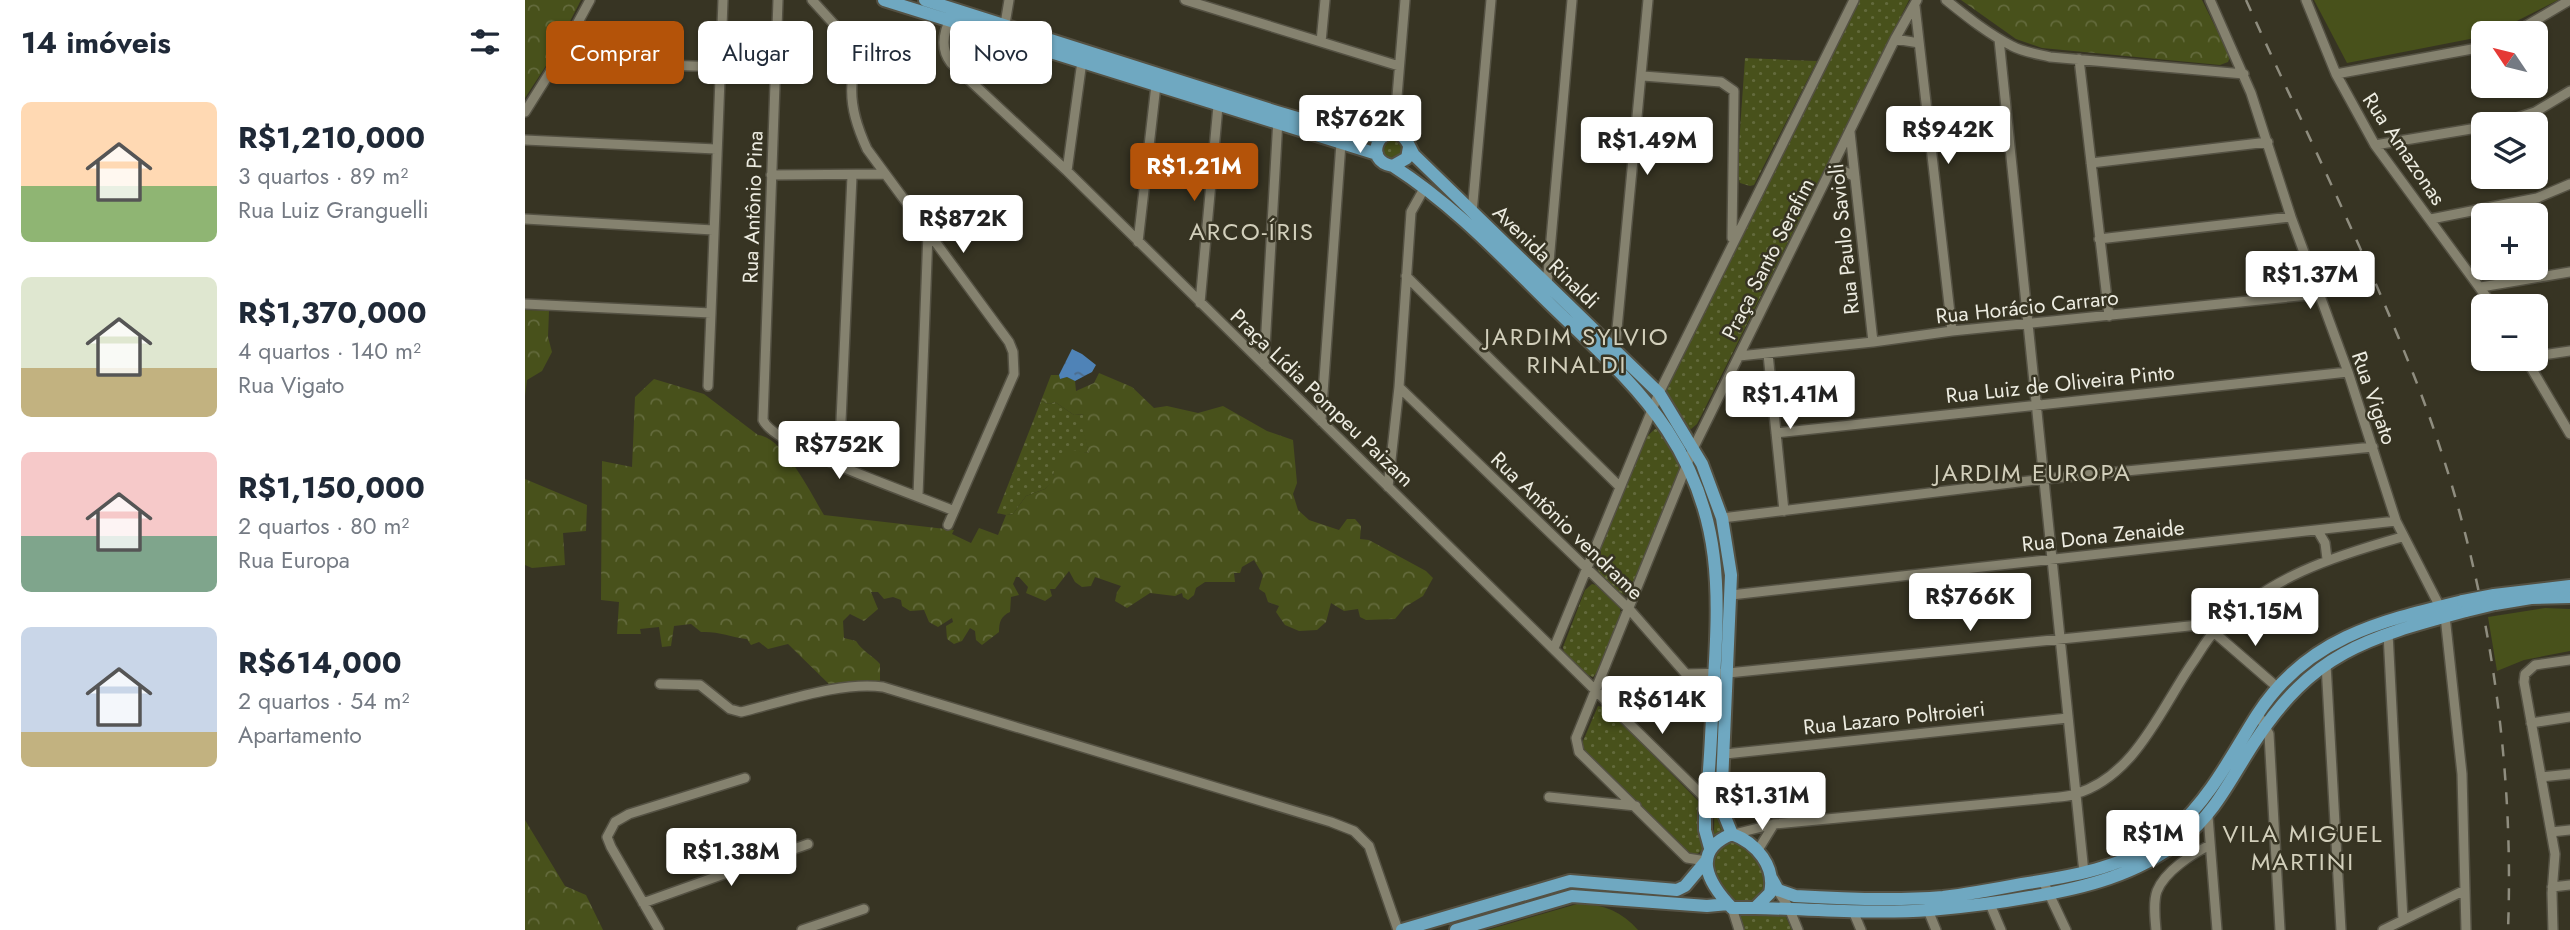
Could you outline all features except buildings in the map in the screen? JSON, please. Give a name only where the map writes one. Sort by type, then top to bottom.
[{"type":"main road","points":[[884,0],[1218,106],[1278,118],[1355,135],[1389,134],[1404,137],[1409,147],[1407,158],[1393,166],[1383,163],[1377,155],[1278,118],[1052,39]]},
{"type":"main road","points":[[925,0],[994,21]]},
{"type":"main road","points":[[1377,155],[1377,144],[1389,134]]},
{"type":"main road","name":"Avenida Rinaldi","points":[[1409,147],[1472,213],[1659,393],[1694,447],[1710,481],[1722,518],[1729,554],[1731,595],[1721,807],[1733,834]]},
{"type":"main road","name":"Avenida Rinaldi","points":[[1393,166],[1425,187],[1471,226],[1634,387],[1653,410],[1688,465],[1706,510],[1716,558],[1714,674],[1706,830],[1710,848],[1706,862]]},
{"type":"main road","points":[[1456,930],[1572,896],[1755,908],[1928,910],[1990,904],[2093,885],[2153,859],[2182,840],[2208,816],[2227,791],[2265,726],[2283,702],[2344,651],[2442,612],[2570,586]]},
{"type":"main road","points":[[2495,600],[2570,597]]},
{"type":"main road","points":[[1710,848],[1718,840],[1733,834],[1744,838],[1758,850],[1774,883],[1783,892],[1804,896],[1945,897],[2043,881],[2111,865],[2172,832],[2199,807],[2216,784],[2257,714],[2277,687],[2304,663],[2331,643],[2353,633],[2403,615],[2442,612]]},
{"type":"main road","points":[[1400,930],[1570,881],[1677,890],[1685,886],[1706,862]]},
{"type":"main road","points":[[1706,862],[1709,875],[1730,906]]},
{"type":"main road","points":[[1755,908],[1770,893],[1774,883]]},
{"type":"street","points":[[579,21],[590,0]]},
{"type":"street","points":[[723,21],[724,0]]},
{"type":"street","name":"Rua Antônio Pina","points":[[778,0],[763,415],[766,427],[782,439],[839,465]]},
{"type":"street","points":[[812,0],[853,46],[856,54],[852,87],[858,129],[867,149],[1009,342],[1015,362],[1014,374],[948,525]]},
{"type":"street","points":[[1006,21],[1009,0]]},
{"type":"street","points":[[1185,0],[1399,66]]},
{"type":"street","points":[[1321,42],[1325,0]]},
{"type":"street","points":[[1389,134],[1405,0]]},
{"type":"street","points":[[1472,213],[1491,0]]},
{"type":"street","points":[[1547,285],[1571,0]]},
{"type":"street","points":[[1615,351],[1643,76],[1648,0]]},
{"type":"street","name":"Praça Santo Serafim","points":[[1554,648],[1659,393],[1854,0]]},
{"type":"street","points":[[1946,0],[2013,47],[2041,55],[2244,74]]},
{"type":"street","name":"Rua Vigato","points":[[2210,0],[2244,74],[2291,217],[2348,372],[2402,537],[2442,612],[2462,774],[2466,930]]},
{"type":"street","name":"Rua Amazonas","points":[[2306,0],[2336,74],[2375,145],[2485,294]]},
{"type":"street","points":[[2534,21],[2570,0]]},
{"type":"street","points":[[1916,2],[1952,331]]},
{"type":"street","name":"Praça Santo Serafim","points":[[1636,806],[1577,748],[1577,738],[1694,447],[1895,39],[1916,2]]},
{"type":"street","name":"Praça Lídia Pompeu Paizam","points":[[956,10],[943,34],[948,60],[1067,171],[1707,800]]},
{"type":"street","points":[[1895,39],[1919,43]]},
{"type":"street","points":[[2000,39],[2084,873]]},
{"type":"street","points":[[2336,74],[2471,49]]},
{"type":"street","points":[[2079,59],[2109,316]]},
{"type":"street","points":[[1067,171],[1082,61]]},
{"type":"street","points":[[1138,242],[1156,85],[1151,72]]},
{"type":"street","points":[[1643,76],[1721,82],[1734,91],[1732,243]]},
{"type":"street","points":[[525,112],[546,79]]},
{"type":"street","points":[[708,386],[719,84]]},
{"type":"street","points":[[2535,112],[2570,91]]},
{"type":"street","points":[[1200,303],[1218,106]]},
{"type":"street","points":[[1264,365],[1278,118]]},
{"type":"street","points":[[2375,145],[2471,129]]},
{"type":"street","name":"Rua Paulo Savioli","points":[[1850,131],[1873,342]]},
{"type":"street","points":[[525,140],[716,149]]},
{"type":"street","points":[[2091,163],[2268,142]]},
{"type":"street","points":[[1321,421],[1341,143]]},
{"type":"street","points":[[1832,169],[1842,170],[1855,177]]},
{"type":"street","points":[[771,175],[884,174]]},
{"type":"street","points":[[852,176],[839,465],[954,511]]},
{"type":"street","points":[[2431,219],[2537,198],[2570,184]]},
{"type":"street","points":[[1388,487],[1399,387],[1412,212],[1425,187]]},
{"type":"street","points":[[2099,239],[2291,217]]},
{"type":"street","points":[[525,219],[713,230]]},
{"type":"street","points":[[918,495],[927,233]]},
{"type":"street","points":[[2481,287],[2570,272]]},
{"type":"street","points":[[1406,276],[1621,487]]},
{"type":"street","name":"Rua Horácio Carraro","points":[[1738,356],[1952,331],[2319,294]]},
{"type":"street","points":[[525,303],[711,313]]},
{"type":"street","points":[[2548,354],[2570,351]]},
{"type":"street","points":[[1768,354],[1784,510]]},
{"type":"street","points":[[2533,371],[2569,432]]},
{"type":"street","name":"Rua Luiz de Oliveira Pinto","points":[[1776,433],[2348,372]]},
{"type":"street","name":"Rua Antônio vendrame","points":[[1399,387],[1630,610],[1682,671],[1690,675],[2199,625],[2214,632]]},
{"type":"street","points":[[1722,518],[2044,479],[2373,447]]},
{"type":"street","name":"Rua Dona Zenaide","points":[[1731,595],[2396,521]]},
{"type":"street","points":[[2318,531],[2325,543],[2327,559]]},
{"type":"street","points":[[1733,834],[1774,824],[2076,794],[2106,779],[2137,750],[2214,632],[2263,592],[2327,559],[2402,537]]},
{"type":"street","points":[[2214,632],[2277,687]]},
{"type":"street","points":[[2388,633],[2403,920]]},
{"type":"street","points":[[2553,930],[2552,887],[2555,854],[2531,723],[2525,674],[2535,665],[2570,660]]},
{"type":"street","points":[[2326,664],[2341,930]]},
{"type":"street","points":[[660,684],[697,684],[730,709],[739,712],[842,688],[870,685],[883,687],[1331,822],[1354,831],[1369,846],[1400,930]]},
{"type":"street","points":[[2257,714],[2269,734],[2280,930]]},
{"type":"street","points":[[2531,723],[2570,717]]},
{"type":"street","name":"Rua Lazaro Poltroieri","points":[[1725,754],[2068,718]]},
{"type":"street","points":[[2541,777],[2570,774]]},
{"type":"street","points":[[659,930],[611,847],[607,837],[615,822],[629,814],[745,778]]},
{"type":"street","points":[[1549,797],[1636,806],[1687,858],[1706,862]]},
{"type":"street","points":[[2208,816],[2217,930]]},
{"type":"street","points":[[1758,850],[1774,824]]},
{"type":"street","points":[[2551,832],[2570,830]]},
{"type":"street","points":[[643,903],[809,844]]},
{"type":"street","points":[[2156,930],[2156,893],[2165,878],[2198,851],[2210,845]]},
{"type":"street","points":[[2043,881],[2066,930]]},
{"type":"street","points":[[1774,883],[1798,930]]},
{"type":"street","points":[[2552,887],[2570,885]]},
{"type":"street","points":[[2383,930],[2465,890]]},
{"type":"street","points":[[1990,904],[2001,930]]},
{"type":"street","points":[[1730,906],[1739,930]]},
{"type":"street","points":[[802,930],[864,909]]},
{"type":"street","points":[[1928,910],[1936,930]]},
{"type":"street","points":[[1853,911],[1861,930]]},
{"type":"green space","points":[[525,0],[581,0],[570,21],[546,21],[546,66],[525,98]]},
{"type":"green space","points":[[1859,0],[1909,0],[1697,424],[1691,429],[1686,427],[1665,392],[1667,386]]},
{"type":"green space","points":[[1961,0],[2202,0],[2230,57],[2228,62],[2220,65],[2042,48],[2016,39]]},
{"type":"green space","points":[[2314,0],[2558,0],[2517,21],[2471,21],[2471,39],[2347,63]]},
{"type":"green space","points":[[1745,58],[1817,61],[1754,185],[1750,186],[1740,183],[1737,173]]},
{"type":"green space","points":[[1393,138],[1401,141],[1404,149],[1401,157],[1393,160],[1385,157],[1382,149],[1385,141]]},
{"type":"green space","points":[[525,310],[549,311],[548,337],[552,352],[542,371],[527,380],[525,396]]},
{"type":"green space","points":[[1099,373],[1132,387],[1154,408],[1167,406],[1198,413],[1223,406],[1267,431],[1293,440],[1297,483],[1293,494],[1298,510],[1309,520],[1339,530],[1347,519],[1355,519],[1361,526],[1360,539],[1369,540],[1426,571],[1433,578],[1423,596],[1405,607],[1395,619],[1366,620],[1360,617],[1358,609],[1344,611],[1331,603],[1326,622],[1317,630],[1299,631],[1285,625],[1276,612],[1279,606],[1268,602],[1265,593],[1259,589],[1263,575],[1254,560],[1242,567],[1240,573],[1234,573],[1235,582],[1205,582],[1196,588],[1194,595],[1188,600],[1182,593],[1175,596],[1150,593],[1127,608],[1115,601],[1121,586],[1095,577],[1091,586],[1082,587],[1075,582],[1069,571],[1055,589],[1050,589],[1052,596],[1045,601],[1026,593],[1028,587],[1016,577],[1013,584],[1019,595],[1011,597],[1010,612],[1001,620],[999,632],[982,645],[976,640],[975,631],[970,628],[962,641],[954,644],[947,639],[946,626],[953,622],[952,618],[938,627],[929,622],[924,610],[910,611],[902,606],[901,600],[893,597],[884,599],[878,592],[871,592],[878,609],[864,621],[850,614],[843,621],[844,638],[856,641],[880,664],[880,681],[862,681],[833,688],[788,644],[768,649],[759,642],[751,645],[747,639],[701,632],[691,624],[674,626],[671,646],[662,647],[659,627],[640,629],[641,634],[617,634],[619,602],[601,600],[602,461],[632,467],[635,397],[654,379],[704,394],[758,435],[768,438],[796,468],[824,515],[954,530],[952,534],[971,543],[979,528],[998,535],[1006,515],[1013,514],[1026,496],[1045,489],[1052,481],[1056,462],[1073,450],[1089,453],[1081,424],[1084,414],[1074,415],[1055,402],[1049,404],[1041,401],[1051,375],[1075,381],[1076,391],[1094,383]]},
{"type":"green space","points":[[1041,401],[1049,404],[1055,402],[1074,415],[1085,414],[1082,424],[1089,453],[1073,451],[1059,464],[1053,481],[1045,489],[1026,496],[1013,514],[997,513]]},
{"type":"green space","points":[[1655,429],[1660,430],[1681,460],[1681,471],[1632,591],[1625,595],[1606,582],[1596,561],[1644,439]]},
{"type":"green space","points":[[1697,466],[1717,520],[1724,560],[1723,663],[1720,663],[1721,588],[1695,471]]},
{"type":"green space","points":[[525,479],[587,505],[586,531],[563,533],[565,565],[532,568],[525,565]]},
{"type":"green space","points":[[1592,584],[1620,608],[1621,616],[1600,669],[1593,677],[1564,652],[1563,647],[1585,590]]},
{"type":"green space","points":[[2545,608],[2570,609],[2570,651],[2524,660],[2497,671],[2488,617]]},
{"type":"green space","points":[[1722,701],[1717,817],[1726,832],[1714,836],[1716,703]]},
{"type":"green space","points":[[1598,706],[1607,708],[1702,805],[1703,849],[1694,857],[1583,748],[1583,741]]},
{"type":"green space","points":[[525,820],[565,886],[586,895],[603,930],[525,930]]},
{"type":"green space","points":[[1733,840],[1750,848],[1768,878],[1768,888],[1758,901],[1742,904],[1726,894],[1712,869],[1712,852]]},
{"type":"green space","points":[[1577,904],[1611,909],[1638,930],[1487,930]]},
{"type":"green space","points":[[1784,913],[1792,930],[1743,930],[1739,921],[1741,914]]},
{"type":"water","points":[[1072,349],[1096,365],[1092,372],[1075,381],[1067,377],[1060,379],[1059,375]]},
{"type":"railway","points":[[2246,0],[2398,337],[2441,451],[2461,517],[2477,585],[2500,723],[2509,861],[2508,930]]},
{"type":"district","name":"ARCO-ÍRIS","points":[[1252,232]]},
{"type":"district","name":"JARDIM SYLVIO RINALDI","points":[[1577,351]]},
{"type":"district","name":"JARDIM EUROPA","points":[[2033,473]]},
{"type":"district","name":"VILA MIGUEL MARTINI","points":[[2303,848]]}]
